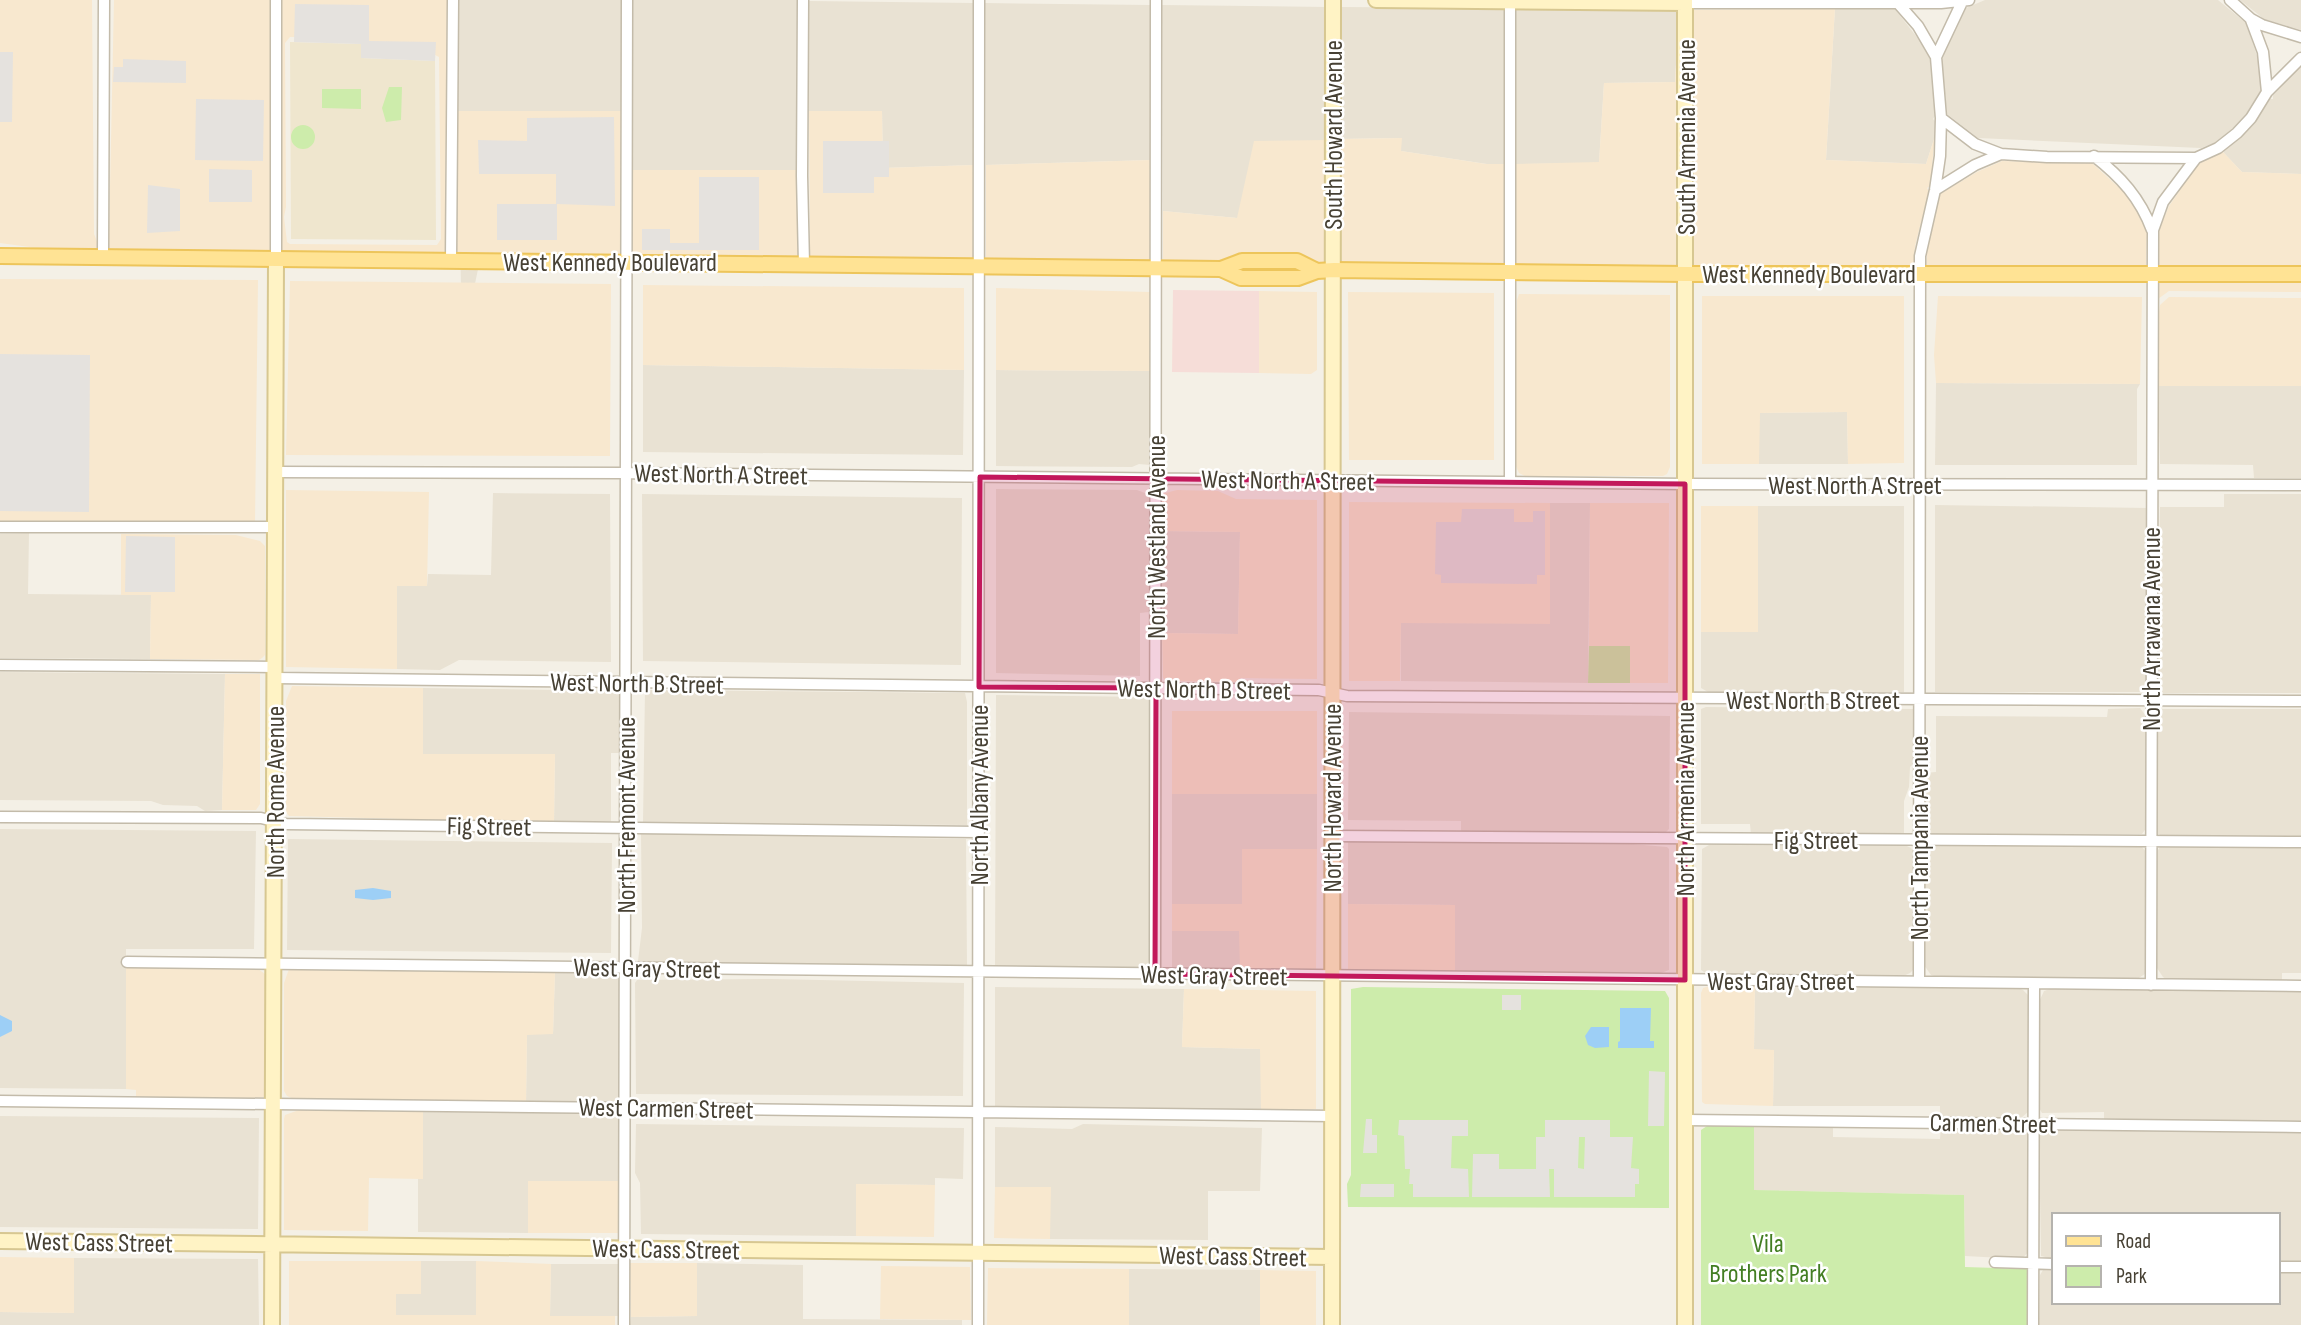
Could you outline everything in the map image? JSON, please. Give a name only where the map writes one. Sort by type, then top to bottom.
[{"type":"main road","name":"South Howard Avenue","points":[[1333,0],[1334,270]]},
{"type":"main road","points":[[1376,0],[1685,2]]},
{"type":"main road","name":"South Armenia Avenue","points":[[1685,2],[1686,274]]},
{"type":"main road","name":"West Kennedy Boulevard","points":[[0,256],[1221,269],[1242,261],[1297,261],[1317,271],[2301,274]]},
{"type":"main road","name":"North Rome Avenue","points":[[272,1325],[276,259]]},
{"type":"main road","name":"North Howard Avenue","points":[[1332,1325],[1334,270]]},
{"type":"main road","name":"North Armenia Avenue","points":[[1685,1325],[1686,274]]},
{"type":"main road","name":"West Cass Street","points":[[0,1241],[1332,1257]]},
{"type":"street","points":[[103,257],[104,0]]},
{"type":"street","points":[[276,0],[276,259]]},
{"type":"street","points":[[451,261],[453,0]]},
{"type":"street","name":"North Fremont Avenue","points":[[624,1325],[627,0]]},
{"type":"street","points":[[803,0],[804,264]]},
{"type":"street","name":"North Albany Avenue","points":[[978,1325],[979,0]]},
{"type":"street","name":"North Westland Avenue","points":[[1155,974],[1156,0]]},
{"type":"street","points":[[2230,0],[2250,19],[2275,31],[2301,37]]},
{"type":"street","points":[[1510,1],[1510,482]]},
{"type":"street","points":[[1896,1],[1918,26],[1936,57]]},
{"type":"street","points":[[1685,2],[1966,1],[1936,57]]},
{"type":"street","points":[[2250,19],[2265,64],[2267,92]]},
{"type":"street","name":"North Tampania Avenue","points":[[1919,982],[1920,274],[1922,239],[1935,190],[1941,118],[1936,57]]},
{"type":"street","points":[[1941,118],[1975,144],[2001,154],[2196,158],[2218,148],[2237,133],[2251,118],[2267,92],[2301,58]]},
{"type":"street","points":[[1935,190],[1975,165],[2001,154]]},
{"type":"street","points":[[2094,156],[2131,189],[2152,230]]},
{"type":"street","points":[[2152,230],[2164,202],[2196,158]]},
{"type":"street","name":"North Arrawana Avenue","points":[[2151,985],[2152,230]]},
{"type":"street","name":"West North A Street","points":[[276,472],[1685,484],[2301,485]]},
{"type":"street","points":[[0,527],[276,527]]},
{"type":"street","name":"West North B Street","points":[[0,665],[626,683],[1319,690],[1347,696],[2301,701]]},
{"type":"street","name":"Fig Street","points":[[0,817],[261,818],[286,824],[979,832]]},
{"type":"street","name":"Fig Street","points":[[1332,836],[2301,842]]},
{"type":"street","name":"West Gray Street","points":[[127,962],[2301,986]]},
{"type":"street","points":[[2033,1325],[2034,984]]},
{"type":"street","name":"West Carmen Street","points":[[0,1101],[1332,1116]]},
{"type":"street","name":"Carmen Street","points":[[1686,1120],[2301,1127]]},
{"type":"street","points":[[1995,1262],[2052,1264]]},
{"type":"street","points":[[2280,1267],[2301,1267]]},
{"type":"highlighted area","points":[[980,477],[1685,484],[1685,980],[1155,974],[1156,688],[979,687]]},
{"type":"shaded area","points":[[0,0],[92,0],[94,234],[103,256],[109,234],[114,0],[276,0],[276,259],[103,257],[0,243]]},
{"type":"shaded area","points":[[282,0],[447,0],[445,254],[282,252]],"holes":[[[290,37],[361,38],[366,53],[439,57],[441,239],[437,245],[287,242],[284,217],[285,43]]]},
{"type":"shaded area","points":[[456,0],[621,0],[621,111],[511,111],[462,346]]},
{"type":"shaded area","points":[[627,0],[803,0],[804,170],[627,170]]},
{"type":"shaded area","points":[[1985,0],[2218,0],[2246,23],[2260,65],[2261,90],[2246,114],[2233,128],[2216,142],[2201,148],[1978,138],[1947,114],[1942,61],[1946,46],[1966,8]]},
{"type":"shaded area","points":[[2240,0],[2301,0],[2301,30],[2264,19]]},
{"type":"shaded area","points":[[809,1],[973,3],[974,165],[883,168],[882,111],[809,111]]},
{"type":"shaded area","points":[[985,3],[1150,5],[1151,160],[986,165]]},
{"type":"shaded area","points":[[295,4],[369,5],[369,41],[436,42],[435,61],[361,58],[361,44],[294,42]]},
{"type":"shaded area","points":[[1162,5],[1327,7],[1327,140],[1237,218],[1163,211]]},
{"type":"shaded area","points":[[1339,7],[1504,8],[1504,164],[1487,164],[1401,151],[1401,138],[1339,139]]},
{"type":"shaded area","points":[[1516,8],[1679,10],[1675,82],[1604,83],[1599,163],[1516,164]]},
{"type":"shaded area","points":[[1835,8],[1894,8],[1920,41],[1930,59],[1935,116],[1935,136],[1926,164],[1826,160]]},
{"type":"shaded area","points":[[1835,8],[1826,160],[1926,164],[1935,136],[1930,186],[1927,188],[1929,191],[1915,246],[1914,267],[1692,267],[1691,10]]},
{"type":"shaded area","points":[[1679,12],[1680,267],[1516,265],[1516,164],[1599,162],[1604,83],[1675,82]]},
{"type":"shaded area","points":[[290,42],[361,44],[361,58],[435,61],[436,240],[291,239]]},
{"type":"shaded area","points":[[0,52],[13,52],[12,122],[0,122]]},
{"type":"shaded area","points":[[123,59],[186,61],[186,83],[113,82],[114,67],[123,67]]},
{"type":"shaded area","points":[[2301,66],[2301,174],[2242,172],[2223,152],[2255,123],[2270,99],[2273,99],[2273,95]]},
{"type":"shaded area","points":[[196,99],[264,100],[263,161],[195,160]]},
{"type":"shaded area","points":[[458,111],[621,111],[622,256],[457,254]]},
{"type":"shaded area","points":[[809,111],[882,111],[883,168],[974,165],[974,259],[810,258]]},
{"type":"shaded area","points":[[614,117],[615,206],[557,204],[557,240],[497,240],[497,204],[556,204],[556,174],[479,174],[478,140],[527,141],[527,118]]},
{"type":"shaded area","points":[[1402,138],[1401,151],[1486,164],[1504,164],[1504,265],[1340,264],[1339,139]]},
{"type":"shaded area","points":[[1327,140],[1328,264],[1163,261],[1163,211],[1237,218],[1254,141]]},
{"type":"shaded area","points":[[823,141],[889,141],[889,177],[874,177],[874,193],[823,193]]},
{"type":"shaded area","points":[[2223,152],[2242,172],[2301,174],[2301,268],[2158,267],[2159,230],[2169,206],[2198,164]]},
{"type":"shaded area","points":[[1151,160],[1151,261],[986,259],[986,165]]},
{"type":"shaded area","points":[[2002,161],[2092,163],[2126,194],[2141,217],[2147,232],[2146,267],[1926,267],[1928,240],[1940,194]]},
{"type":"shaded area","points":[[209,169],[252,170],[252,202],[209,202]]},
{"type":"shaded area","points":[[627,170],[804,170],[804,264],[628,262]]},
{"type":"shaded area","points":[[699,177],[759,177],[759,250],[642,250],[642,229],[670,229],[670,243],[699,243]]},
{"type":"shaded area","points":[[148,185],[180,189],[180,231],[147,233]]},
{"type":"shaded area","points":[[0,279],[258,280],[255,523],[0,521]]},
{"type":"shaded area","points":[[290,281],[611,284],[610,456],[286,455]]},
{"type":"shaded area","points":[[2158,281],[2301,281],[2301,292],[2169,291],[2158,299]]},
{"type":"shaded area","points":[[643,285],[964,288],[964,370],[643,365]]},
{"type":"shaded area","points":[[996,288],[1150,292],[1151,371],[996,370]]},
{"type":"shaded area","points":[[1173,290],[1259,291],[1259,373],[1172,372]]},
{"type":"shaded area","points":[[1259,291],[1317,292],[1317,370],[1311,374],[1259,373]]},
{"type":"shaded area","points":[[1348,292],[1494,293],[1494,460],[1349,460]]},
{"type":"shaded area","points":[[1519,294],[1670,295],[1670,467],[1667,474],[1525,476],[1519,473],[1515,464],[1513,405]]},
{"type":"shaded area","points":[[1702,296],[1904,296],[1904,463],[1848,464],[1847,412],[1760,413],[1759,464],[1702,464]]},
{"type":"shaded area","points":[[1938,296],[2142,297],[2140,384],[1936,383],[1934,355]]},
{"type":"shaded area","points":[[2169,297],[2301,298],[2301,386],[2158,386],[2157,327],[2160,305]]},
{"type":"shaded area","points":[[0,354],[90,355],[89,512],[0,511]]},
{"type":"shaded area","points":[[643,365],[964,370],[963,455],[643,452]]},
{"type":"shaded area","points":[[996,370],[1151,371],[1150,465],[996,466]]},
{"type":"shaded area","points":[[1936,383],[2140,384],[2137,389],[2137,465],[1935,465]]},
{"type":"shaded area","points":[[2158,386],[2301,386],[2301,478],[2254,478],[2253,465],[2160,464]]},
{"type":"shaded area","points":[[1847,412],[1848,464],[1759,464],[1759,413]]},
{"type":"shaded area","points":[[996,489],[1137,490],[1150,495],[1149,612],[1140,613],[1140,676],[996,673]]},
{"type":"shaded area","points":[[286,490],[429,492],[427,586],[397,586],[397,669],[286,667]]},
{"type":"shaded area","points":[[1177,490],[1218,491],[1236,499],[1317,500],[1317,679],[1240,678],[1239,682],[1168,681],[1163,678],[1162,633],[1238,634],[1240,532],[1162,531],[1162,494]]},
{"type":"shaded area","points":[[493,493],[610,494],[611,662],[459,660],[440,670],[397,669],[397,585],[427,586],[428,574],[491,575]]},
{"type":"shaded area","points":[[642,494],[962,498],[961,665],[643,661]]},
{"type":"shaded area","points":[[2224,494],[2301,494],[2301,693],[2163,693],[2157,686],[2160,507],[2224,507]]},
{"type":"shaded area","points":[[1349,502],[1550,503],[1550,624],[1401,623],[1400,681],[1349,681]]},
{"type":"shaded area","points":[[1550,503],[1590,503],[1588,683],[1401,681],[1401,623],[1550,623]]},
{"type":"shaded area","points":[[1590,503],[1669,503],[1668,683],[1630,683],[1630,646],[1589,646]]},
{"type":"shaded area","points":[[1935,505],[2148,508],[2146,688],[2139,692],[1935,692]]},
{"type":"shaded area","points":[[1701,506],[1758,506],[1758,632],[1701,632]]},
{"type":"shaded area","points":[[1758,506],[1904,506],[1904,692],[1708,692],[1701,688],[1701,632],[1758,631]]},
{"type":"shaded area","points":[[1462,509],[1514,509],[1514,522],[1533,522],[1533,511],[1545,511],[1545,575],[1537,575],[1537,584],[1441,583],[1441,575],[1435,574],[1436,522],[1461,522]]},
{"type":"shaded area","points":[[1162,531],[1240,532],[1238,634],[1162,633]]},
{"type":"shaded area","points":[[29,533],[28,594],[151,595],[150,659],[0,658],[0,534]]},
{"type":"shaded area","points":[[121,534],[236,535],[260,541],[265,546],[265,655],[259,660],[150,659],[151,595],[121,595]]},
{"type":"shaded area","points":[[126,536],[175,537],[175,592],[125,592]]},
{"type":"shaded area","points":[[0,672],[225,674],[222,810],[205,811],[197,806],[163,805],[151,801],[0,800]]},
{"type":"shaded area","points":[[225,674],[260,674],[260,804],[256,810],[222,810]]},
{"type":"shaded area","points":[[292,686],[423,688],[423,754],[555,754],[554,823],[289,816],[286,812],[286,701]]},
{"type":"shaded area","points":[[423,688],[618,691],[621,694],[619,753],[611,753],[611,821],[554,823],[555,754],[423,754]]},
{"type":"shaded area","points":[[645,690],[965,693],[967,825],[643,822]]},
{"type":"shaded area","points":[[996,695],[1149,699],[1150,959],[1146,967],[995,967]]},
{"type":"shaded area","points":[[2140,708],[2146,716],[2147,827],[2142,834],[1936,836],[1925,829],[1924,773],[1936,772],[1936,716],[2107,717],[2108,709]]},
{"type":"shaded area","points":[[1701,709],[1913,709],[1915,762],[1910,767],[1909,787],[1904,801],[1904,835],[1751,835],[1750,824],[1701,824]]},
{"type":"shaded area","points":[[2161,709],[2301,709],[2301,837],[2166,837],[2158,834],[2157,716]]},
{"type":"shaded area","points":[[1172,711],[1317,711],[1317,794],[1172,794]]},
{"type":"shaded area","points":[[1349,712],[1670,716],[1669,829],[1666,832],[1646,834],[1461,832],[1461,821],[1348,820]]},
{"type":"shaded area","points":[[1172,794],[1317,794],[1317,849],[1242,849],[1242,904],[1172,904]]},
{"type":"shaded area","points":[[0,829],[256,831],[254,949],[126,949],[126,1089],[0,1088]]},
{"type":"shaded area","points":[[641,833],[966,839],[967,966],[641,963],[638,961],[642,928]]},
{"type":"shaded area","points":[[288,839],[612,843],[611,953],[287,950]]},
{"type":"shaded area","points":[[1348,841],[1632,844],[1667,847],[1669,970],[1661,973],[1455,972],[1455,905],[1348,904]]},
{"type":"shaded area","points":[[1709,845],[1911,848],[1914,852],[1913,970],[1901,977],[1711,975],[1704,972],[1701,970],[1702,849]]},
{"type":"shaded area","points":[[2161,845],[2301,846],[2301,973],[2282,973],[2282,981],[2167,980],[2163,977],[2157,968],[2157,852]]},
{"type":"shaded area","points":[[1928,847],[2142,847],[2147,853],[2148,969],[2137,979],[1931,975],[1924,965],[1924,854]]},
{"type":"shaded area","points":[[1242,849],[1317,849],[1316,970],[1240,969],[1239,931],[1172,931],[1172,904],[1242,904]]},
{"type":"shaded area","points":[[1348,904],[1455,905],[1455,972],[1348,970]]},
{"type":"shaded area","points":[[1172,931],[1240,931],[1240,969],[1172,969]]},
{"type":"shaded area","points":[[254,966],[265,974],[267,981],[267,1094],[264,1097],[136,1097],[136,1090],[126,1089],[126,968]]},
{"type":"shaded area","points":[[289,969],[555,973],[553,1034],[527,1035],[526,1103],[312,1100],[287,1096],[284,1091],[284,983]]},
{"type":"shaded area","points":[[555,973],[610,973],[618,977],[621,989],[620,1100],[613,1104],[526,1103],[527,1034],[553,1034]]},
{"type":"shaded area","points":[[771,979],[964,983],[963,1096],[636,1094],[637,980]]},
{"type":"shaded area","points":[[1755,985],[2016,987],[2023,990],[2030,997],[2028,1112],[2021,1118],[1940,1117],[1940,1106],[1773,1106],[1774,1050],[1754,1050]]},
{"type":"shaded area","points":[[1755,985],[1754,1049],[1774,1050],[1773,1106],[1705,1104],[1702,1102],[1703,988]]},
{"type":"shaded area","points":[[995,987],[1184,989],[1182,1047],[1261,1049],[1261,1111],[995,1107]]},
{"type":"shaded area","points":[[1184,989],[1316,991],[1316,1109],[1261,1111],[1260,1049],[1182,1047]]},
{"type":"shaded area","points":[[2044,991],[2301,992],[2301,1122],[2104,1120],[2104,1112],[2042,1113],[2039,1108],[2039,1002]]},
{"type":"shaded area","points":[[1502,995],[1521,995],[1521,1010],[1502,1010]]},
{"type":"shaded area","points":[[1649,1071],[1665,1072],[1664,1126],[1648,1126]]},
{"type":"shaded area","points":[[299,1110],[423,1112],[423,1179],[369,1178],[368,1231],[284,1230],[284,1119],[285,1115]]},
{"type":"shaded area","points":[[423,1112],[615,1113],[620,1117],[619,1181],[528,1181],[528,1233],[418,1232],[418,1179],[423,1178]]},
{"type":"shaded area","points":[[0,1116],[259,1118],[258,1229],[0,1227]]},
{"type":"shaded area","points":[[1366,1119],[1372,1119],[1372,1135],[1377,1135],[1377,1153],[1363,1153]]},
{"type":"shaded area","points":[[1399,1120],[1468,1120],[1468,1136],[1452,1136],[1451,1168],[1468,1169],[1469,1197],[1413,1197],[1413,1184],[1409,1184],[1410,1169],[1405,1169],[1404,1136],[1398,1135]]},
{"type":"shaded area","points":[[1545,1120],[1610,1120],[1610,1137],[1633,1137],[1631,1168],[1639,1169],[1639,1184],[1635,1184],[1635,1197],[1554,1197],[1554,1169],[1549,1169],[1550,1197],[1472,1197],[1473,1154],[1499,1154],[1499,1169],[1536,1169],[1536,1137],[1545,1137]],"holes":[[[1579,1137],[1585,1137],[1584,1169],[1578,1168]]]},
{"type":"shaded area","points":[[636,1124],[964,1128],[963,1179],[935,1178],[935,1185],[856,1184],[856,1236],[641,1234],[640,1183],[635,1173]]},
{"type":"shaded area","points":[[1083,1124],[1262,1128],[1260,1191],[1208,1191],[1208,1240],[1050,1239],[1050,1187],[995,1187],[995,1127],[1072,1129]]},
{"type":"shaded area","points":[[1754,1126],[1833,1126],[1833,1137],[1940,1139],[1941,1127],[2022,1128],[2030,1137],[2030,1251],[2021,1259],[1965,1256],[1964,1195],[1753,1190]]},
{"type":"shaded area","points":[[2047,1128],[2301,1131],[2301,1262],[2280,1262],[2280,1213],[2052,1213],[2052,1259],[2041,1256],[2040,1133]]},
{"type":"shaded area","points":[[528,1181],[619,1181],[619,1233],[528,1233]]},
{"type":"shaded area","points":[[856,1184],[935,1185],[934,1237],[856,1236]]},
{"type":"shaded area","points":[[1361,1184],[1394,1184],[1394,1197],[1360,1197]]},
{"type":"shaded area","points":[[995,1187],[1051,1187],[1050,1239],[994,1238]]},
{"type":"shaded area","points":[[0,1257],[74,1258],[74,1313],[0,1312]]},
{"type":"shaded area","points":[[74,1258],[258,1259],[259,1325],[0,1325],[0,1312],[74,1313]]},
{"type":"shaded area","points":[[289,1261],[421,1261],[421,1294],[396,1294],[396,1315],[476,1315],[476,1261],[551,1264],[550,1316],[615,1316],[615,1325],[289,1325]]},
{"type":"shaded area","points":[[421,1261],[476,1261],[476,1315],[396,1315],[396,1294],[421,1294]]},
{"type":"shaded area","points":[[630,1263],[697,1263],[697,1316],[631,1317]]},
{"type":"shaded area","points":[[697,1263],[803,1265],[803,1319],[962,1320],[962,1325],[630,1325],[631,1317],[697,1316]]},
{"type":"shaded area","points":[[551,1264],[620,1264],[619,1316],[550,1316]]},
{"type":"shaded area","points":[[881,1266],[970,1267],[971,1320],[880,1319]]},
{"type":"shaded area","points":[[988,1268],[1129,1269],[1129,1325],[987,1325]]},
{"type":"shaded area","points":[[1129,1269],[1260,1270],[1260,1325],[1129,1325]]},
{"type":"shaded area","points":[[1260,1270],[1316,1271],[1316,1325],[1260,1325]]},
{"type":"shaded area","points":[[2043,1270],[2052,1270],[2052,1304],[2280,1304],[2280,1272],[2301,1272],[2301,1325],[2039,1325],[2040,1275]]},
{"type":"green space","points":[[389,87],[402,87],[401,120],[386,122],[382,108]]},
{"type":"green space","points":[[322,89],[361,89],[361,109],[322,108]]},
{"type":"green space","points":[[303,125],[312,128],[315,137],[312,146],[303,149],[294,146],[291,137],[294,128]]},
{"type":"green space","points":[[1589,646],[1630,646],[1630,683],[1588,683]]},
{"type":"green space","points":[[1351,989],[1665,991],[1669,998],[1669,1208],[1348,1207],[1347,1184],[1351,1175]]},
{"type":"green space","name":"Vila Brothers Park","points":[[1707,1126],[1754,1126],[1754,1190],[1964,1195],[1965,1267],[2028,1269],[2029,1325],[1701,1325],[1701,1130]]},
{"type":"water","points":[[373,888],[391,891],[391,898],[355,898],[355,890]]},
{"type":"water","points":[[1620,1008],[1651,1008],[1650,1041],[1654,1041],[1654,1048],[1618,1048]]},
{"type":"water","points":[[0,1015],[12,1021],[12,1031],[0,1037]]},
{"type":"water","points":[[1591,1027],[1609,1027],[1609,1047],[1595,1048],[1588,1045],[1585,1036]]}]
